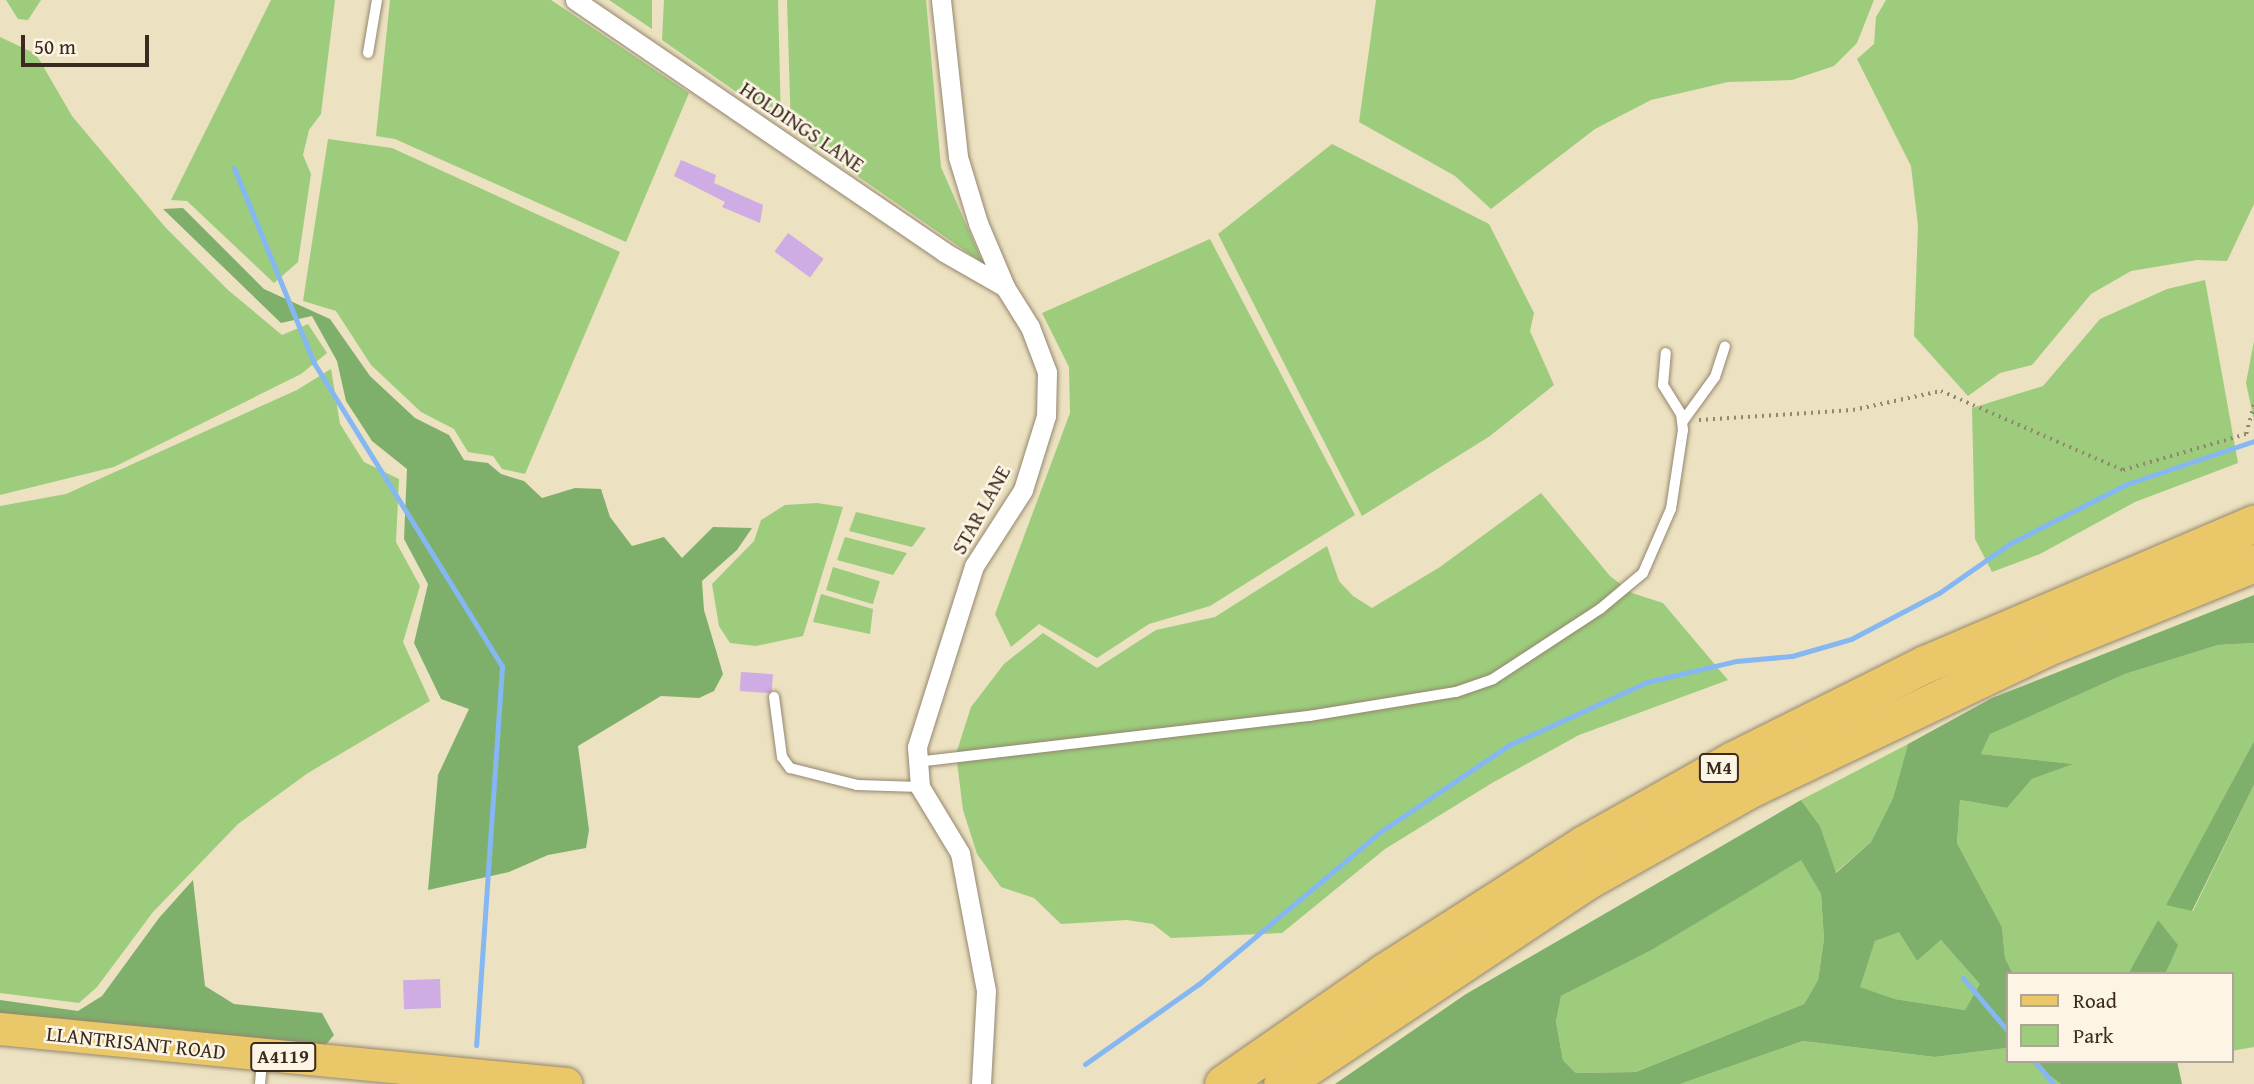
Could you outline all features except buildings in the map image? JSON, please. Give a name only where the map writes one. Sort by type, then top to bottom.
[{"type":"highway","name":"M4","points":[[1223,1084],[1384,972],[1584,844],[1733,760],[1925,664],[2254,524]]},
{"type":"highway","name":"M4","points":[[1282,1084],[1588,880],[1754,787],[2045,648],[2254,563]]},
{"type":"main road","name":"LLANTRISANT ROAD","points":[[0,1029],[261,1070],[566,1084]]},
{"type":"street","name":"HOLDINGS LANE","points":[[575,0],[944,252],[1005,287]]},
{"type":"street","name":"STAR LANE","points":[[941,0],[958,157],[978,223],[1005,287],[1030,327],[1047,372],[1046,416],[1023,490],[974,566],[922,721],[917,762],[920,787],[960,853],[986,991],[981,1084]]},
{"type":"lane","points":[[368,53],[377,0]]},
{"type":"lane","points":[[917,762],[1309,716],[1456,692],[1493,679],[1600,609],[1643,573],[1671,509],[1683,421],[1715,377],[1725,347]]},
{"type":"lane","points":[[1667,353],[1663,385],[1683,421]]},
{"type":"lane","points":[[774,697],[782,757],[790,768],[857,785],[920,787]]},
{"type":"path","points":[[1683,421],[1853,410],[1941,391],[2123,470],[2246,434],[2254,404]]},
{"type":"green space","points":[[6,0],[41,0],[28,20],[18,19]]},
{"type":"green space","points":[[271,0],[335,0],[321,114],[309,130],[303,155],[311,174],[298,262],[274,283],[187,201],[171,200]]},
{"type":"green space","points":[[390,0],[551,0],[689,93],[626,242],[395,139],[376,136]]},
{"type":"green space","points":[[609,0],[652,0],[652,29]]},
{"type":"green space","points":[[664,0],[778,0],[781,123],[662,40]]},
{"type":"green space","points":[[787,0],[926,0],[941,167],[983,263],[791,130]]},
{"type":"green space","points":[[1376,0],[1874,0],[1857,43],[1834,66],[1792,80],[1728,82],[1651,100],[1595,129],[1491,209],[1455,176],[1359,122]]},
{"type":"green space","points":[[1886,0],[2254,0],[2254,204],[2227,261],[2197,260],[2131,271],[2091,294],[2032,365],[2000,373],[1968,396],[1914,336],[1918,226],[1911,166],[1857,59],[1874,44],[1876,17]]},
{"type":"green space","points":[[0,37],[36,54],[72,116],[165,227],[228,290],[282,335],[308,324],[327,353],[301,374],[114,467],[0,495]]},
{"type":"green space","points":[[328,139],[392,148],[620,252],[525,474],[502,469],[493,456],[468,452],[454,429],[421,412],[371,365],[336,311],[303,301]]},
{"type":"green space","points":[[1332,144],[1489,224],[1534,313],[1530,331],[1554,385],[1490,436],[1362,516],[1218,234]]},
{"type":"green space","points":[[183,208],[264,289],[330,319],[370,376],[415,418],[449,435],[464,460],[488,463],[501,474],[524,481],[542,498],[575,488],[601,489],[610,517],[632,546],[664,537],[682,558],[713,527],[752,528],[737,550],[702,581],[704,610],[723,674],[714,691],[699,698],[661,696],[578,746],[589,830],[586,848],[548,855],[509,872],[428,890],[438,775],[469,709],[441,699],[414,643],[428,584],[404,539],[407,469],[372,441],[346,401],[337,361],[312,316],[281,323],[163,209]]},
{"type":"green space","points":[[1210,239],[1355,515],[1210,606],[1149,624],[1097,658],[1039,624],[1011,647],[995,614],[1070,413],[1069,367],[1042,313]]},
{"type":"green space","points":[[2205,280],[2238,463],[2135,502],[2040,554],[1992,572],[1975,539],[1972,408],[2043,386],[2100,319],[2167,289]]},
{"type":"green space","points":[[2254,341],[2254,420],[2246,383]]},
{"type":"green space","points":[[331,369],[340,424],[364,462],[399,479],[396,542],[420,586],[403,642],[430,701],[308,773],[238,824],[153,912],[97,987],[79,1003],[0,993],[0,506],[66,494],[297,390]]},
{"type":"green space","points":[[1541,493],[1610,576],[1632,593],[1663,603],[1728,680],[1579,735],[1492,783],[1385,849],[1282,933],[1171,938],[1153,924],[1127,920],[1061,924],[1034,898],[1001,887],[977,854],[963,810],[956,754],[971,707],[1004,664],[1043,633],[1097,668],[1156,630],[1215,617],[1327,546],[1339,581],[1353,596],[1372,608],[1440,567]]},
{"type":"green space","points":[[817,503],[843,507],[803,636],[756,646],[730,643],[719,626],[712,584],[754,541],[761,520],[785,505]]},
{"type":"green space","points":[[856,512],[926,528],[912,547],[849,531]]},
{"type":"green space","points":[[845,537],[907,553],[893,575],[837,560]]},
{"type":"green space","points":[[833,567],[880,581],[873,604],[826,590]]},
{"type":"green space","points":[[821,594],[873,609],[870,634],[813,622]]},
{"type":"green space","points":[[2254,595],[2254,643],[2218,645],[2125,674],[1990,734],[1981,754],[2073,764],[2032,779],[2007,808],[1960,800],[1957,843],[2002,927],[2005,958],[2012,972],[2006,972],[2006,1048],[1935,1057],[1803,1041],[1680,1084],[1335,1084],[1466,994],[1801,800],[1820,826],[1836,873],[1871,842],[1893,798],[1908,744],[1992,698]],"holes":[[[1801,860],[1821,894],[1824,939],[1818,980],[1804,1004],[1636,1072],[1576,1073],[1563,1060],[1556,1022],[1561,996],[1650,951]],[[1899,932],[1917,961],[1941,940],[1980,984],[1965,1010],[1895,999],[1860,987],[1875,941]]]},
{"type":"green space","points":[[2254,643],[2254,741],[2167,904],[2193,911],[2254,785],[2254,1047],[2233,1051],[2233,972],[2166,972],[2169,966],[2158,921],[2129,972],[2012,972],[2005,958],[2002,927],[1957,843],[1960,800],[2007,808],[2032,779],[2072,764],[1981,754],[1990,733],[2125,674],[2218,645]]},
{"type":"green space","points":[[2254,741],[2254,785],[2192,911],[2166,905]]},
{"type":"green space","points":[[1908,744],[1893,798],[1871,842],[1835,873],[1820,826],[1801,800]]},
{"type":"green space","points":[[1801,859],[1821,894],[1824,939],[1818,980],[1804,1004],[1636,1072],[1576,1073],[1563,1060],[1556,1022],[1561,996],[1650,951]]},
{"type":"green space","points":[[193,880],[205,986],[234,1004],[322,1013],[334,1035],[323,1048],[0,1020],[0,1000],[78,1011],[102,996],[159,918]]},
{"type":"green space","points":[[2158,920],[2178,945],[2166,972],[2129,972]]},
{"type":"green space","points":[[1899,931],[1917,961],[1941,940],[1981,984],[1965,1010],[1895,999],[1859,987],[1875,941]]},
{"type":"green space","points":[[1803,1041],[1935,1057],[2006,1048],[2006,1063],[2033,1063],[2061,1084],[1680,1084]]},
{"type":"green space","points":[[2033,1063],[2177,1063],[2182,1084],[2061,1084]]},
{"type":"waterway","points":[[234,168],[314,363],[502,666],[476,1045]]},
{"type":"waterway","points":[[1085,1064],[1199,984],[1380,832],[1509,745],[1647,682],[1736,661],[1792,656],[1851,639],[1939,593],[2011,543],[2127,484],[2254,441]]},
{"type":"waterway","points":[[1963,978],[2006,1029]]},
{"type":"waterway","points":[[2036,1063],[2054,1084]]}]
